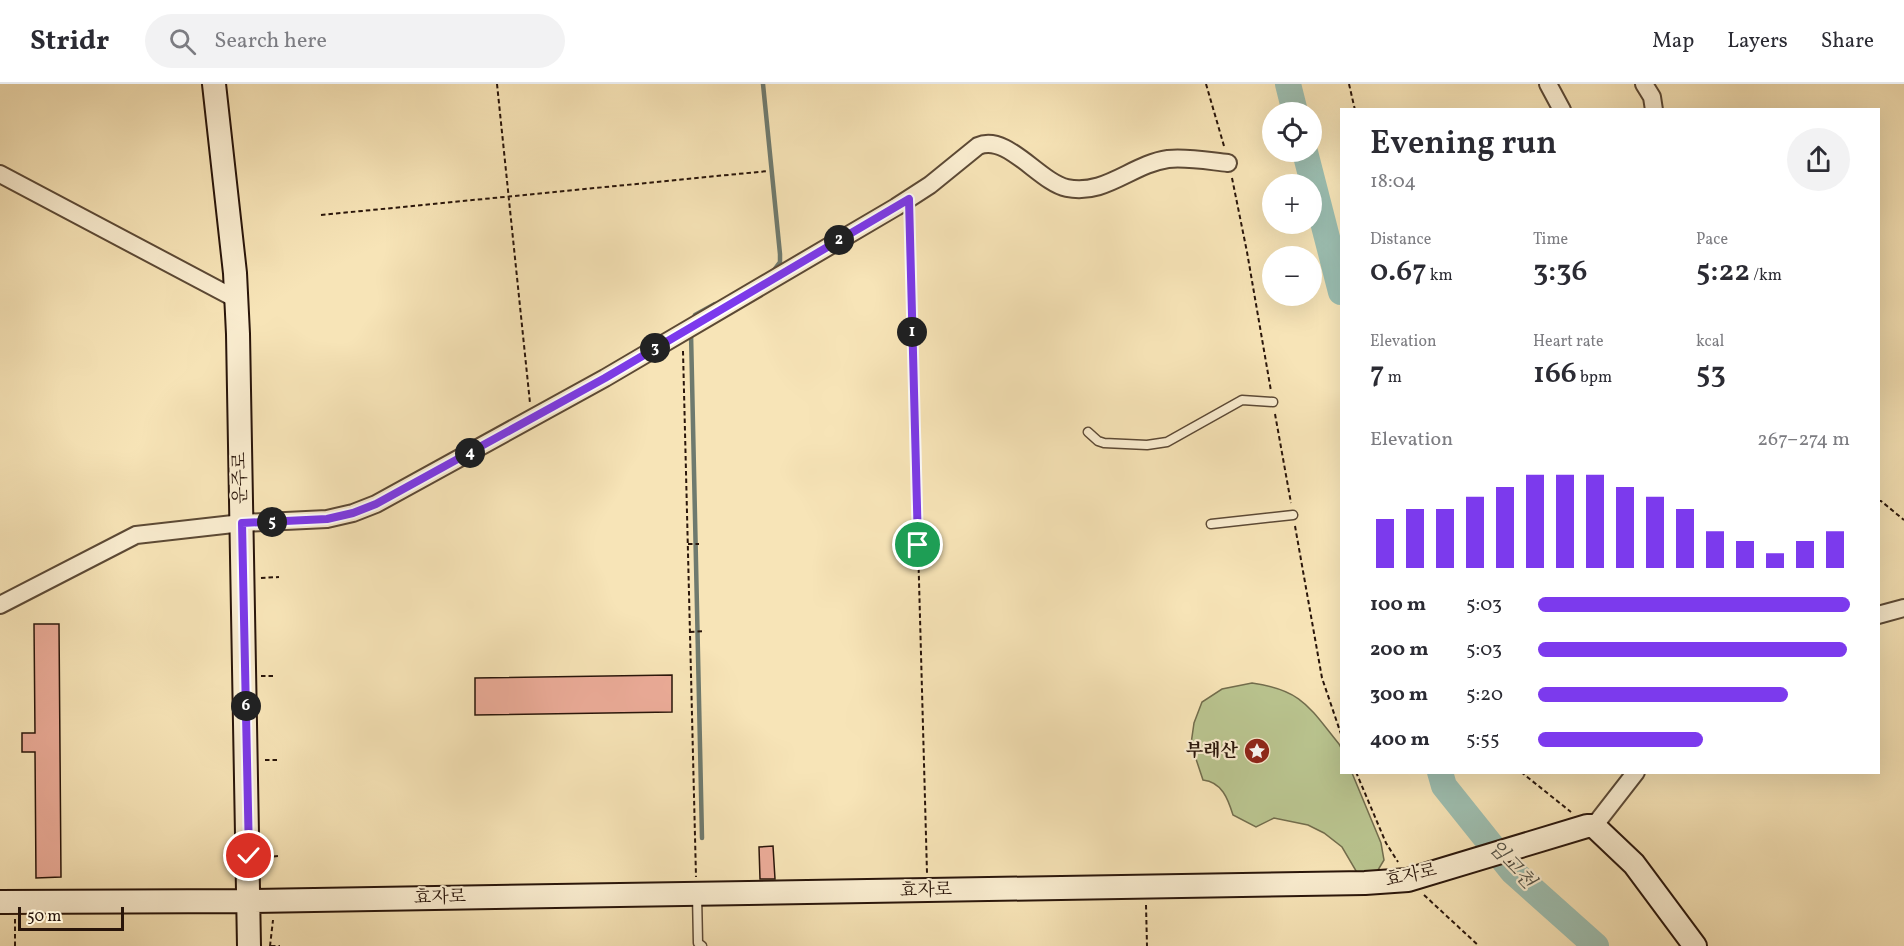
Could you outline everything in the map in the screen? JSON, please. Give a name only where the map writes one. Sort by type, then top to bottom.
[{"type":"street","name":"운주로","points":[[213,84],[235,273],[250,901],[249,946]]},
{"type":"street","points":[[1548,84],[1561,108]]},
{"type":"street","points":[[1644,84],[1652,97],[1654,108]]},
{"type":"street","points":[[0,604],[136,535],[242,523],[327,519],[353,513],[376,504],[536,416],[909,199],[984,143],[1002,147],[1011,152],[1056,184],[1076,189],[1107,184],[1168,159],[1228,163]]},
{"type":"street","points":[[0,174],[236,299]]},
{"type":"street","points":[[1880,614],[1904,608]]},
{"type":"street","points":[[1634,774],[1584,828],[1634,864],[1695,946]]},
{"type":"street","name":"효자로","points":[[7,902],[250,901],[1365,884],[1414,878],[1584,828]]},
{"type":"lane","points":[[1088,432],[1104,443],[1147,445],[1160,443],[1177,437],[1242,400],[1273,402]]},
{"type":"lane","points":[[1211,524],[1293,515]]},
{"type":"lane","points":[[697,894],[698,943],[702,946]]},
{"type":"path","points":[[497,84],[530,403],[536,416]]},
{"type":"path","points":[[1349,84],[1355,108]]},
{"type":"path","points":[[321,215],[768,171]]},
{"type":"path","points":[[909,199],[927,891]]},
{"type":"path","points":[[688,329],[688,544],[697,894]]},
{"type":"path","points":[[1880,501],[1904,520]]},
{"type":"path","points":[[688,544],[698,544]]},
{"type":"path","points":[[690,632],[705,631]]},
{"type":"path","points":[[1357,774],[1386,843],[1414,878],[1479,946]]},
{"type":"path","points":[[1523,774],[1584,828]]},
{"type":"path","points":[[1145,887],[1147,946]]},
{"type":"path","points":[[7,902],[15,946]]},
{"type":"path","points":[[270,946],[274,915]]},
{"type":"green space","points":[[1252,683],[1282,690],[1303,702],[1339,744],[1340,774],[1352,774],[1381,843],[1384,860],[1375,875],[1359,876],[1342,847],[1324,833],[1308,825],[1274,818],[1256,827],[1233,815],[1220,788],[1210,781],[1203,780],[1191,744],[1194,723],[1202,702],[1222,689]]},
{"type":"building","points":[[34,624],[59,624],[61,877],[36,878],[35,752],[22,752],[22,733],[35,733]]},
{"type":"building","points":[[672,675],[672,712],[475,715],[475,678]]},
{"type":"building","points":[[773,846],[775,879],[760,879],[759,847]]},
{"type":"waterway","points":[[763,84],[780,254],[780,262],[774,270]]},
{"type":"waterway","name":"임고천","points":[[1288,84],[1292,102]]},
{"type":"waterway","name":"임고천","points":[[1308,162],[1340,288]]},
{"type":"waterway","points":[[692,322],[695,315],[715,304]]},
{"type":"waterway","points":[[691,333],[702,838]]},
{"type":"waterway","name":"임고천","points":[[1441,774],[1444,786],[1512,871],[1596,946]]},
{"type":"place","name":"부래산","points":[[1257,751]]},
{"type":"route","points":[[249,856],[242,523],[327,519],[353,513],[376,504],[605,378],[909,199],[918,545]]}]
